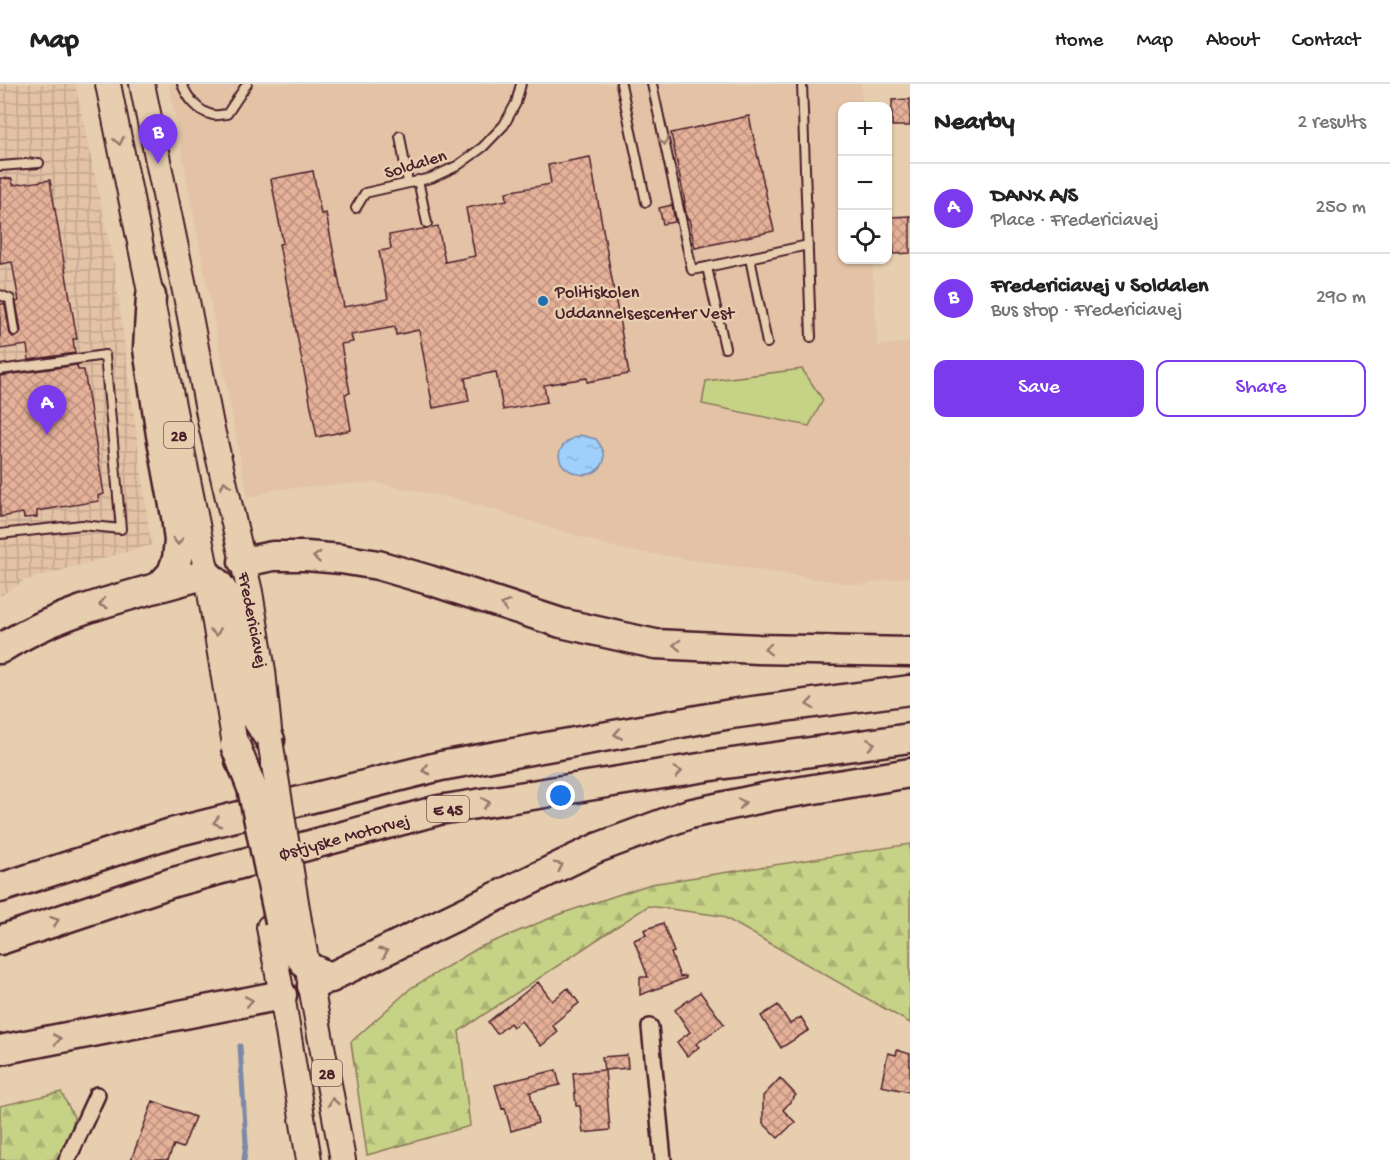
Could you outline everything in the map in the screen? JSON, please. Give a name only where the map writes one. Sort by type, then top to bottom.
[{"type":"highway","points":[[151,296],[148,349],[179,541],[177,560],[172,573],[159,587]]},
{"type":"highway","points":[[243,562],[273,556],[306,556],[378,565],[561,623],[654,644],[910,652]]},
{"type":"highway","points":[[0,649],[15,639],[70,613],[207,574],[219,585],[230,602],[243,656],[252,711],[270,740]]},
{"type":"highway","name":"E 45","points":[[0,888],[171,833],[441,766],[731,714],[910,690]]},
{"type":"highway","name":"Østjyske Motorvej","points":[[0,940],[174,882],[439,810],[718,765],[910,738]]},
{"type":"highway","points":[[235,745],[252,788],[284,936],[317,977],[597,848],[689,814],[772,796],[910,773]]},
{"type":"highway","points":[[0,1050],[282,995]]},
{"type":"main road","name":"Fredericiavej","points":[[108,84],[207,574],[235,745]]},
{"type":"main road","points":[[126,84],[161,243],[187,301]]},
{"type":"main road","name":"Fredericiavej","points":[[142,84],[211,425],[243,562],[264,670],[283,923],[282,995],[309,1160]]},
{"type":"main road","points":[[207,574],[243,562]]},
{"type":"main road","points":[[282,995],[317,977]]},
{"type":"main road","name":"28","points":[[317,977],[343,1160]]},
{"type":"street","points":[[650,1027],[663,1160]]},
{"type":"street","points":[[67,1160],[97,1095]]},
{"type":"lane","points":[[183,84],[191,101],[200,110],[214,116],[227,114],[247,84]]},
{"type":"lane","name":"Soldalen","points":[[356,208],[365,193],[431,178],[457,166],[483,147],[504,125],[516,103],[521,84]]},
{"type":"lane","points":[[621,84],[646,202]]},
{"type":"lane","points":[[652,84],[692,270],[808,245]]},
{"type":"lane","points":[[802,84],[811,337]]},
{"type":"lane","points":[[400,136],[408,183]]},
{"type":"lane","points":[[0,166],[39,163]]},
{"type":"lane","points":[[418,180],[427,223]]},
{"type":"lane","points":[[750,258],[767,343]]},
{"type":"lane","points":[[707,267],[725,348]]},
{"type":"lane","points":[[0,295],[10,299],[15,331]]},
{"type":"lane","points":[[0,370],[105,355],[121,529],[82,525],[0,534]]},
{"type":"shaded area","points":[[0,84],[75,84],[114,265],[151,545],[23,581],[0,596]]},
{"type":"shaded area","name":"Politiskolen Uddannelsescenter Vest","points":[[169,84],[861,84],[862,102],[838,102],[838,264],[872,264],[877,346],[910,342],[910,576],[859,585],[620,549],[465,501],[374,482],[277,489],[248,498]]},
{"type":"green space","points":[[802,369],[823,400],[809,426],[702,404],[706,381]]},
{"type":"green space","points":[[910,844],[910,1023],[722,916],[648,906],[459,1031],[470,1126],[367,1155],[351,1042],[411,988],[480,947],[563,913],[651,884]]},
{"type":"green space","points":[[61,1092],[74,1117],[65,1160],[0,1160],[0,1106]]},
{"type":"water","points":[[580,435],[596,439],[602,448],[604,462],[595,472],[577,474],[563,465],[559,458],[560,450],[567,442]]},
{"type":"building","points":[[910,99],[910,126],[892,126],[892,100]]},
{"type":"building","points":[[749,116],[774,231],[695,248],[689,219],[687,219],[671,133]]},
{"type":"building","points":[[590,157],[629,374],[587,382],[587,378],[544,385],[547,402],[503,410],[496,372],[465,378],[469,401],[433,408],[419,330],[396,335],[395,327],[351,335],[353,342],[341,344],[350,393],[345,394],[351,430],[317,437],[279,244],[283,243],[271,179],[313,171],[321,214],[326,213],[344,307],[388,299],[379,251],[391,249],[389,235],[438,226],[445,262],[475,256],[466,208],[507,200],[506,192],[551,184],[548,165]]},
{"type":"building","points":[[0,178],[12,179],[13,185],[50,180],[77,339],[73,339],[75,353],[29,360],[27,345],[0,349],[0,304],[5,304],[10,334],[16,337],[21,331],[16,302],[19,301],[12,262],[0,264]]},
{"type":"building","points":[[672,205],[675,222],[663,224],[659,208]]},
{"type":"building","points":[[910,216],[910,253],[894,254],[892,217]]},
{"type":"building","points":[[77,365],[78,370],[84,370],[104,494],[98,496],[99,501],[37,511],[37,517],[24,518],[23,513],[0,517],[0,376]]},
{"type":"building","points":[[663,923],[680,977],[685,976],[686,978],[640,995],[640,977],[648,977],[634,940],[646,935],[644,930]]},
{"type":"building","points":[[538,982],[552,1001],[568,988],[579,1003],[552,1025],[558,1032],[541,1046],[521,1021],[513,1027],[510,1023],[497,1034],[488,1022]]},
{"type":"building","points":[[700,992],[724,1024],[696,1044],[699,1047],[687,1056],[677,1042],[690,1032],[675,1010]]},
{"type":"building","points":[[778,1005],[790,1024],[801,1017],[809,1030],[781,1048],[761,1016]]},
{"type":"building","points":[[897,1050],[910,1054],[910,1092],[881,1086],[888,1053],[896,1055]]},
{"type":"building","points":[[627,1055],[628,1068],[605,1070],[610,1130],[583,1133],[580,1106],[576,1106],[573,1073],[604,1070],[602,1057]]},
{"type":"building","points":[[556,1070],[560,1085],[530,1092],[538,1123],[511,1131],[505,1108],[502,1109],[495,1085]]},
{"type":"building","points":[[780,1078],[796,1095],[783,1110],[795,1122],[778,1138],[763,1123],[763,1096]]},
{"type":"building","points":[[153,1101],[195,1117],[183,1148],[174,1145],[168,1160],[131,1160]]},
{"type":"waterway","points":[[240,1046],[246,1143],[244,1160]]},
{"type":"place","name":"Fredericiavej v Soldalen","points":[[158,164]]},
{"type":"place","name":"Politiskolen Uddannelsescenter Vest","points":[[543,301]]},
{"type":"place","name":"DANX A/S","points":[[47,435]]}]
